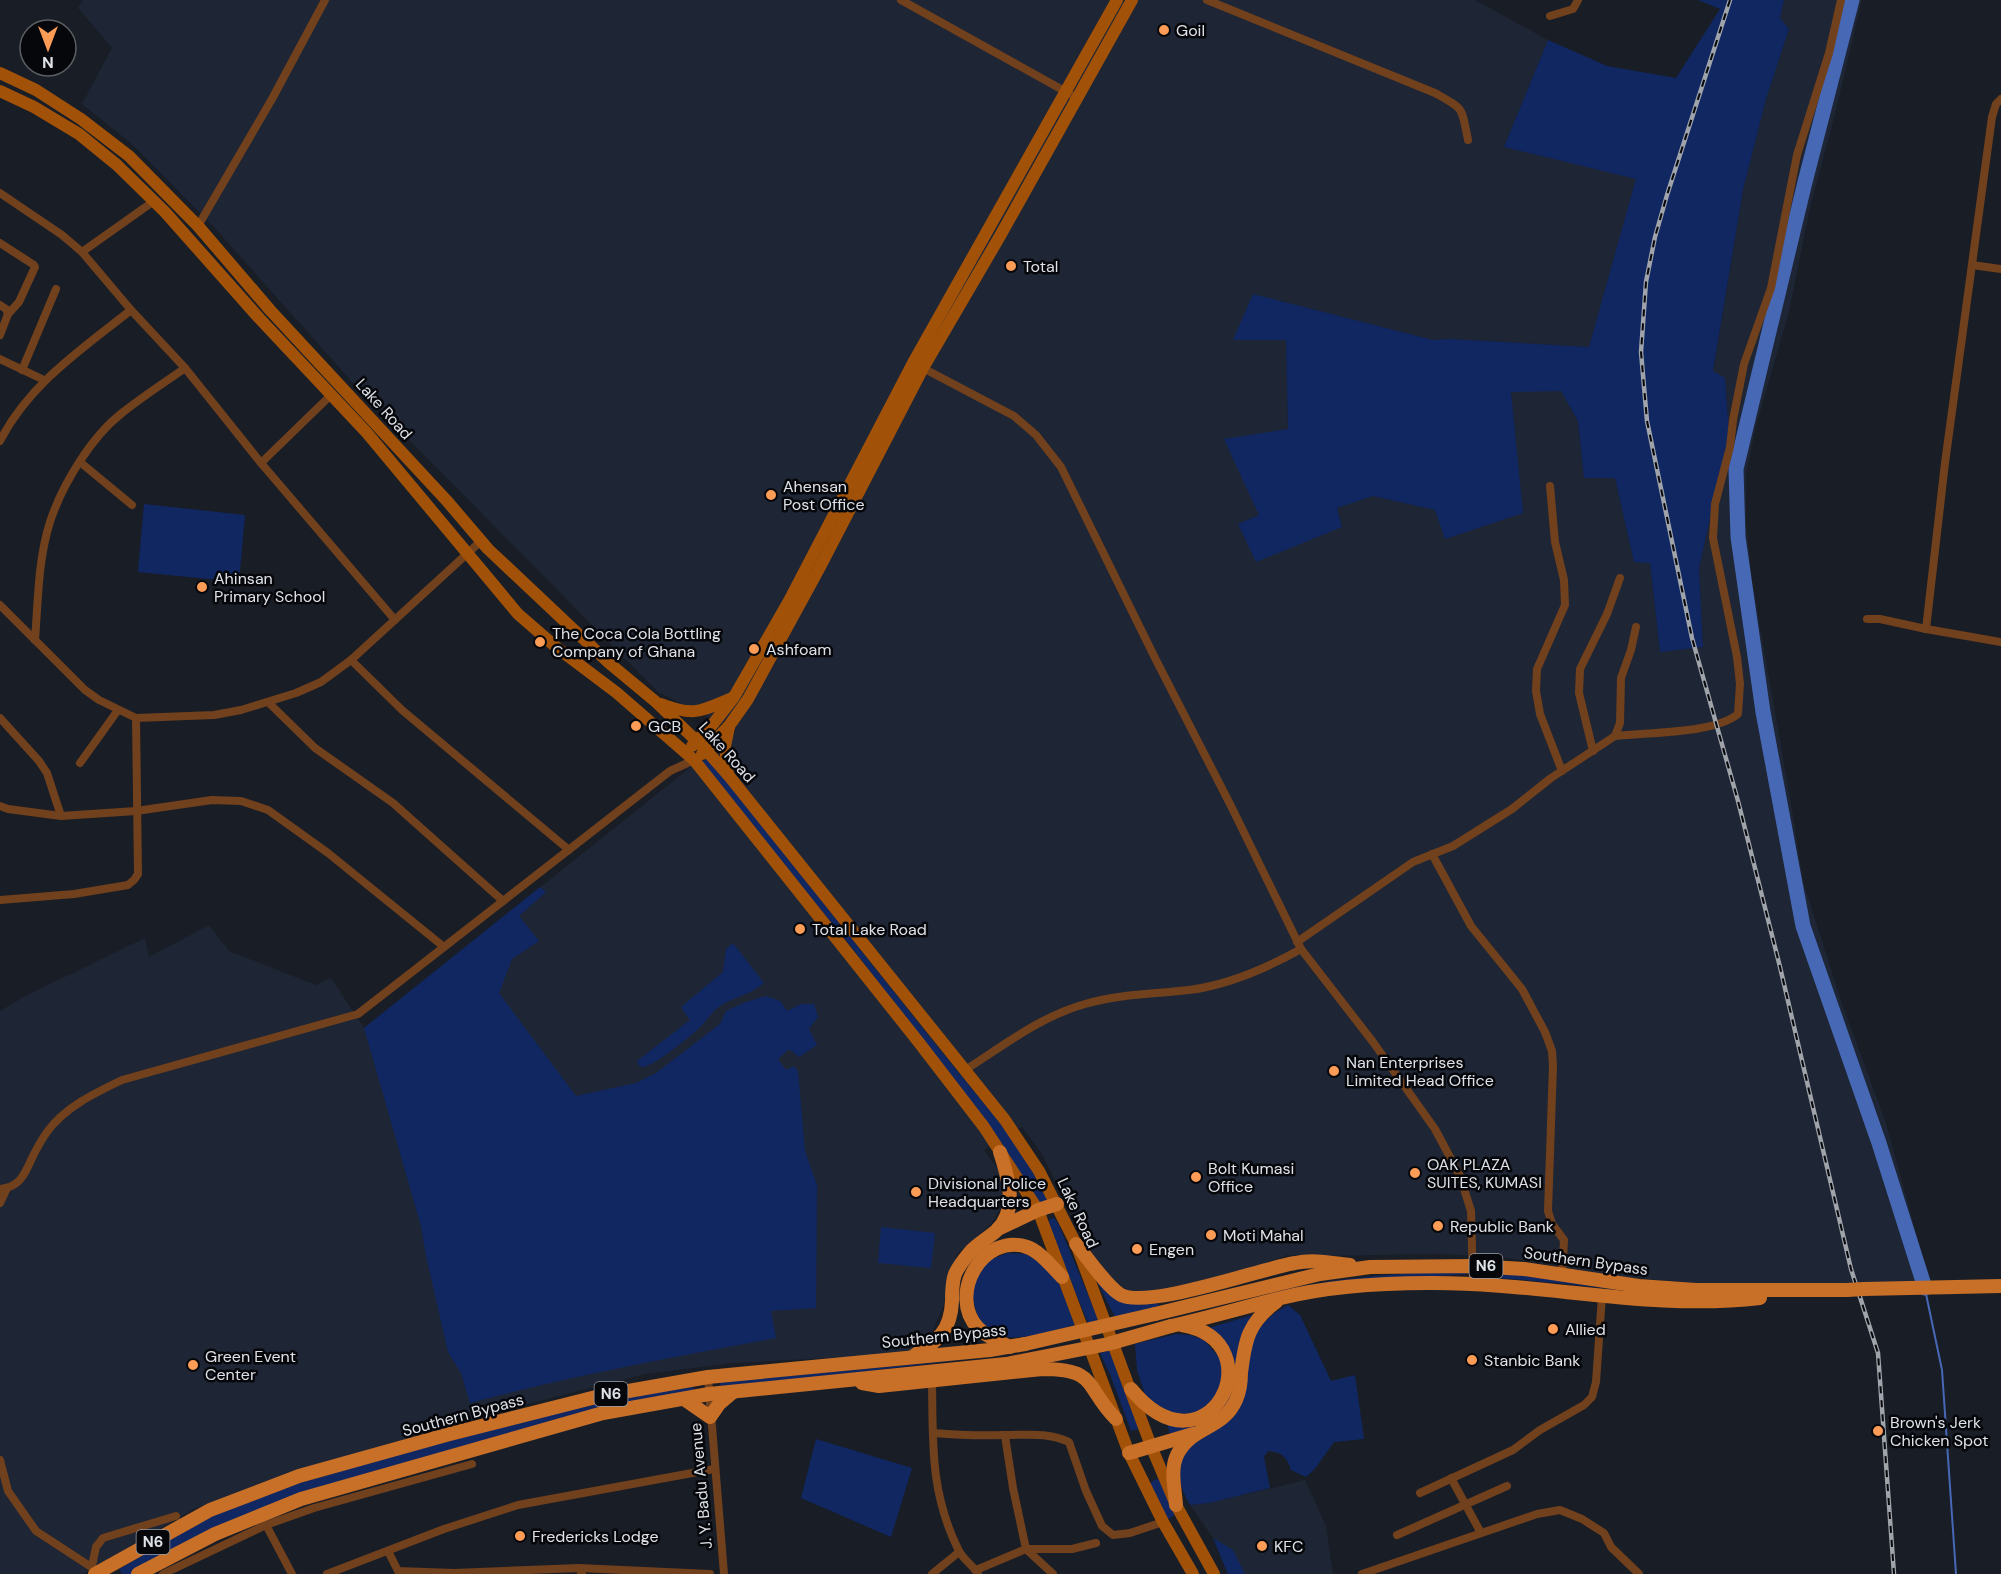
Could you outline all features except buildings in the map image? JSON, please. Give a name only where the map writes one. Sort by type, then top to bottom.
[{"type":"highway","points":[[998,1229],[1009,1206],[1010,1184],[1000,1152]]},
{"type":"highway","points":[[913,1356],[931,1346],[944,1333],[952,1312],[957,1270],[976,1246],[998,1229],[1038,1210],[1057,1204]]},
{"type":"highway","points":[[1076,1244],[1112,1289],[1133,1299],[1145,1299],[1207,1286],[1297,1262],[1370,1267]]},
{"type":"highway","points":[[1010,1347],[979,1329],[967,1308],[966,1285],[975,1266],[990,1252],[1001,1246],[1027,1247],[1039,1254],[1062,1277]]},
{"type":"highway","name":"Southern Bypass","points":[[98,1571],[210,1510],[300,1476],[446,1435],[600,1396],[708,1377],[1010,1347],[1320,1274],[1370,1267],[1473,1266],[1534,1270],[1738,1300],[1821,1290],[2001,1287]]},
{"type":"highway","name":"Southern Bypass","points":[[138,1574],[215,1534],[302,1499],[603,1413],[709,1394],[1006,1364],[1108,1344],[1283,1297],[1343,1288],[1386,1284],[1473,1283],[1543,1288],[1664,1302],[1699,1296]]},
{"type":"highway","points":[[1129,1453],[1195,1434],[1215,1424],[1230,1411],[1240,1388],[1248,1333],[1259,1316],[1283,1297]]},
{"type":"highway","points":[[1131,1389],[1148,1406],[1166,1418],[1176,1420],[1187,1421],[1205,1416],[1221,1401],[1225,1392],[1228,1363],[1219,1344],[1201,1330],[1175,1325]]},
{"type":"highway","points":[[848,1380],[879,1386],[1042,1369],[1065,1369],[1088,1380],[1116,1419]]},
{"type":"highway","points":[[684,1399],[710,1417],[719,1404],[733,1392]]},
{"type":"highway","points":[[1176,1505],[1173,1474],[1175,1460],[1183,1446],[1195,1434]]},
{"type":"main road","points":[[702,746],[734,697],[789,601],[918,366],[1000,236],[1117,0]]},
{"type":"main road","points":[[1072,94],[1131,0]]},
{"type":"main road","name":"Lake Road","points":[[0,73],[36,90],[81,119],[129,156],[198,226],[270,310],[481,541],[609,663],[656,702],[702,746],[729,776],[1005,1120],[1040,1171],[1076,1244],[1151,1446],[1176,1505],[1214,1574]]},
{"type":"main road","name":"Lake Road","points":[[0,91],[34,106],[79,134],[117,165],[154,201],[375,442],[518,614],[690,756],[984,1127],[1038,1210],[1129,1453],[1163,1522],[1193,1574]]},
{"type":"main road","points":[[690,756],[729,726],[748,699],[785,632],[918,366]]},
{"type":"main road","points":[[656,702],[680,711],[690,712],[703,711],[734,697]]},
{"type":"main road","points":[[729,726],[725,746],[729,776]]},
{"type":"street","points":[[198,226],[272,99],[325,0]]},
{"type":"street","points":[[901,0],[1072,94]]},
{"type":"street","points":[[1207,0],[1435,93],[1459,106],[1464,116],[1468,140]]},
{"type":"street","points":[[1551,16],[1573,9],[1578,0]]},
{"type":"street","points":[[965,1070],[1059,1012],[1110,997],[1191,990],[1217,984],[1267,966],[1299,946],[1413,862],[1453,846],[1512,809],[1562,771],[1615,736],[1708,726],[1725,722],[1738,714],[1740,684],[1713,538],[1715,504],[1730,447],[1744,364],[1771,288],[1797,155],[1829,53],[1842,0]]},
{"type":"street","points":[[1926,629],[1945,463],[1992,117],[1996,104],[2001,99]]},
{"type":"street","points":[[0,193],[62,235],[82,252],[131,310],[185,368],[261,463],[395,620]]},
{"type":"street","points":[[82,252],[154,201]]},
{"type":"street","points":[[0,243],[35,267],[19,302],[8,314],[0,335]]},
{"type":"street","points":[[1972,265],[2001,269]]},
{"type":"street","points":[[22,370],[56,289]]},
{"type":"street","points":[[0,305],[6,309],[8,314]]},
{"type":"street","points":[[0,441],[10,421],[44,380],[131,310]]},
{"type":"street","points":[[0,359],[44,380]]},
{"type":"street","points":[[918,366],[1014,416],[1036,435],[1061,467],[1299,946],[1435,1130],[1461,1176],[1471,1212],[1473,1283]]},
{"type":"street","points":[[35,640],[43,560],[50,523],[70,478],[105,429],[121,413],[185,368]]},
{"type":"street","points":[[261,463],[332,394]]},
{"type":"street","points":[[80,462],[132,505]]},
{"type":"street","points":[[1550,486],[1555,542],[1564,580],[1565,605],[1538,669],[1536,692],[1540,714],[1562,771]]},
{"type":"street","points":[[0,605],[85,690],[118,710],[136,718],[214,715],[269,702],[321,682],[351,660],[481,541]]},
{"type":"street","points":[[1593,751],[1579,693],[1580,669],[1607,614],[1620,578]]},
{"type":"street","points":[[1867,619],[1880,619],[2001,642]]},
{"type":"street","points":[[1615,736],[1620,723],[1620,678],[1636,627]]},
{"type":"street","points":[[351,660],[402,710],[569,850]]},
{"type":"street","points":[[269,702],[315,748],[393,803],[503,901]]},
{"type":"street","points":[[80,763],[118,710]]},
{"type":"street","points":[[0,718],[47,773],[61,816]]},
{"type":"street","points":[[0,900],[74,894],[128,885],[134,880],[138,874],[136,718]]},
{"type":"street","points":[[0,1203],[4,1189],[19,1183],[48,1130],[87,1097],[123,1080],[358,1014],[690,756]]},
{"type":"street","points":[[0,806],[61,816],[136,811],[212,800],[241,801],[268,810],[328,853],[444,947]]},
{"type":"street","points":[[1432,854],[1471,926],[1519,984],[1545,1032],[1552,1051],[1548,1212],[1552,1224],[1564,1240],[1562,1274]]},
{"type":"street","points":[[1420,1493],[1513,1450],[1540,1430],[1584,1405],[1592,1397],[1596,1382],[1602,1296]]},
{"type":"street","name":"J. Y. Badu Avenue","points":[[708,1377],[724,1574]]},
{"type":"street","points":[[932,1382],[933,1460],[936,1487],[943,1513],[959,1552],[977,1572],[1026,1549],[1072,1549],[1096,1543]]},
{"type":"street","points":[[933,1433],[1005,1436],[1041,1434],[1058,1437],[1069,1442],[1086,1491],[1102,1526],[1113,1535],[1130,1533],[1163,1522]]},
{"type":"street","points":[[1005,1436],[1026,1549],[1053,1574]]},
{"type":"street","points":[[0,1460],[8,1491],[36,1531],[98,1571]]},
{"type":"street","points":[[163,1574],[266,1525],[314,1508],[472,1464]]},
{"type":"street","points":[[327,1574],[444,1529],[518,1505],[714,1469]]},
{"type":"street","points":[[1451,1478],[1481,1533]]},
{"type":"street","points":[[1396,1535],[1508,1486]]},
{"type":"street","points":[[1362,1574],[1481,1533],[1560,1510],[1582,1519],[1604,1533],[1611,1547],[1639,1574]]},
{"type":"street","points":[[98,1571],[96,1547],[103,1538],[176,1516]]},
{"type":"street","points":[[266,1525],[292,1574]]},
{"type":"street","points":[[388,1551],[398,1571],[710,1574]]},
{"type":"street","points":[[932,1574],[959,1552]]},
{"type":"shaded area","points":[[83,0],[1475,0],[1548,40],[1504,147],[1637,178],[1589,347],[1451,339],[1433,340],[1253,294],[1234,340],[1286,340],[1288,429],[1259,515],[1238,524],[1342,526],[1337,508],[1373,496],[1435,510],[1522,513],[1511,391],[1561,391],[1578,421],[1584,477],[1615,478],[1634,562],[1650,562],[1660,652],[1703,646],[1699,568],[1729,434],[1725,378],[1713,372],[1743,190],[1766,99],[1789,29],[1780,18],[1784,0],[1862,0],[1809,212],[1789,312],[1756,426],[1746,474],[1746,521],[1752,581],[1803,881],[1841,1001],[1886,1123],[1930,1284],[1720,1285],[1623,1277],[1501,1257],[1438,1254],[1287,1255],[1196,1291],[1133,1293],[1114,1282],[1095,1260],[1041,1152],[1022,1127],[984,1150],[1004,1178],[1003,1204],[991,1224],[957,1254],[948,1276],[944,1305],[930,1336],[906,1354],[734,1363],[645,1374],[512,1408],[299,1470],[194,1509],[83,1574],[0,1574],[0,1011],[27,995],[145,938],[149,957],[209,925],[229,951],[316,985],[331,978],[364,1028],[736,731],[658,692],[353,383],[214,227],[132,144],[82,104],[112,48],[78,8]]},
{"type":"shaded area","points":[[1698,0],[1784,0],[1780,18],[1789,29],[1766,99],[1743,190],[1713,371],[1725,378],[1729,434],[1699,568],[1703,647],[1660,652],[1650,563],[1634,562],[1615,478],[1584,478],[1578,421],[1561,391],[1511,392],[1523,513],[1445,539],[1435,510],[1373,496],[1337,508],[1342,527],[1256,562],[1238,524],[1259,515],[1224,439],[1288,429],[1286,340],[1233,340],[1253,294],[1433,340],[1589,347],[1636,179],[1504,147],[1548,40],[1607,66],[1676,78],[1720,9]]},
{"type":"shaded area","points":[[144,504],[245,515],[239,582],[138,572]]},
{"type":"shaded area","points":[[709,759],[1004,1128],[1028,1160],[1052,1203],[1040,1208],[946,1069],[846,940],[702,767],[703,761]]},
{"type":"shaded area","points":[[540,887],[546,892],[519,916],[539,941],[512,959],[499,993],[576,1096],[636,1083],[656,1073],[720,1024],[726,1011],[746,1002],[766,996],[780,1001],[787,1011],[801,1004],[814,1004],[818,1017],[809,1029],[817,1045],[799,1057],[789,1049],[778,1059],[786,1070],[794,1066],[798,1071],[805,1151],[817,1185],[816,1308],[771,1311],[776,1338],[584,1376],[470,1403],[461,1373],[448,1352],[421,1226],[364,1028]]},
{"type":"shaded area","points":[[733,943],[764,983],[716,1009],[697,1030],[664,1056],[650,1065],[639,1066],[637,1061],[690,1020],[681,1007],[723,972],[726,949]]},
{"type":"shaded area","points":[[1054,1218],[1099,1321],[1088,1323],[1047,1224],[1050,1219]]},
{"type":"shaded area","points":[[881,1227],[935,1233],[931,1268],[878,1263]]},
{"type":"shaded area","points":[[1007,1253],[1033,1257],[1058,1280],[1075,1325],[1039,1334],[1010,1337],[991,1332],[983,1324],[974,1304],[975,1281],[979,1271],[986,1263]]},
{"type":"shaded area","points":[[1091,1270],[1118,1298],[1134,1304],[1157,1303],[1160,1306],[1115,1317]]},
{"type":"shaded area","points":[[1436,1272],[1466,1272],[1466,1274],[1331,1284],[1268,1294],[1331,1281]]},
{"type":"shaded area","points":[[1482,1272],[1570,1280],[1696,1298],[1483,1277],[1480,1274]]},
{"type":"shaded area","points":[[1288,1305],[1300,1315],[1331,1381],[1355,1375],[1364,1439],[1334,1442],[1314,1470],[1306,1477],[1291,1470],[1286,1459],[1280,1454],[1268,1451],[1264,1457],[1270,1488],[1209,1503],[1190,1505],[1179,1479],[1181,1462],[1193,1445],[1234,1416],[1243,1398],[1253,1340],[1270,1317]]},
{"type":"shaded area","points":[[1256,1314],[1229,1401],[1210,1419],[1171,1438],[1167,1424],[1190,1425],[1231,1380],[1205,1329]]},
{"type":"shaded area","points":[[1176,1334],[1190,1335],[1204,1340],[1221,1362],[1223,1377],[1212,1403],[1194,1414],[1166,1413],[1145,1394],[1137,1370],[1135,1344]]},
{"type":"shaded area","points":[[1113,1350],[1139,1429],[1131,1431],[1100,1353]]},
{"type":"shaded area","points":[[962,1360],[721,1388],[720,1382]]},
{"type":"shaded area","points":[[693,1387],[694,1392],[455,1455],[181,1546],[131,1574],[122,1574],[119,1569],[210,1517],[297,1484],[531,1419],[634,1396]]},
{"type":"shaded area","points":[[816,1439],[912,1468],[891,1537],[801,1498]]},
{"type":"shaded area","points":[[1157,1479],[1176,1513],[1170,1519],[1166,1517],[1151,1486],[1151,1482]]},
{"type":"shaded area","points":[[1305,1480],[1326,1526],[1333,1574],[1228,1574],[1213,1538],[1190,1505],[1209,1503]]},
{"type":"shaded area","points":[[1213,1538],[1233,1550],[1245,1574],[1228,1574]]},
{"type":"waterway","points":[[1852,0],[1805,182],[1736,469],[1738,537],[1763,712],[1803,926],[1879,1143],[1925,1288]]},
{"type":"waterway","points":[[1926,1294],[1942,1370],[1956,1574]]},
{"type":"railway","points":[[1730,0],[1667,195],[1655,237],[1646,282],[1641,352],[1647,421],[1692,638],[1738,801],[1780,967],[1851,1269],[1878,1353],[1894,1574]]},
{"type":"place","name":"Goil","points":[[1164,30]]},
{"type":"place","name":"Total","points":[[1011,266]]},
{"type":"place","name":"Ahensan Post Office","points":[[771,495]]},
{"type":"place","name":"Ahinsan Primary School","points":[[202,587]]},
{"type":"place","name":"The Coca Cola Bottling Company of Ghana","points":[[540,642]]},
{"type":"place","name":"Ashfoam","points":[[754,649]]},
{"type":"place","name":"GCB","points":[[636,726]]},
{"type":"place","name":"Total Lake Road","points":[[800,929]]},
{"type":"place","name":"Nan Enterprises Limited Head Office","points":[[1334,1071]]},
{"type":"place","name":"OAK PLAZA SUITES, KUMASI","points":[[1415,1173]]},
{"type":"place","name":"Bolt Kumasi Office","points":[[1196,1177]]},
{"type":"place","name":"Divisional Police Headquarters","points":[[916,1192]]},
{"type":"place","name":"Republic Bank","points":[[1438,1226]]},
{"type":"place","name":"Moti Mahal","points":[[1211,1235]]},
{"type":"place","name":"Engen","points":[[1137,1249]]},
{"type":"place","name":"Allied","points":[[1553,1329]]},
{"type":"place","name":"Stanbic Bank","points":[[1472,1360]]},
{"type":"place","name":"Green Event Center","points":[[193,1365]]},
{"type":"place","name":"Brown's Jerk Chicken Spot","points":[[1878,1431]]},
{"type":"place","name":"Fredericks Lodge","points":[[520,1536]]},
{"type":"place","name":"KFC","points":[[1262,1546]]}]
